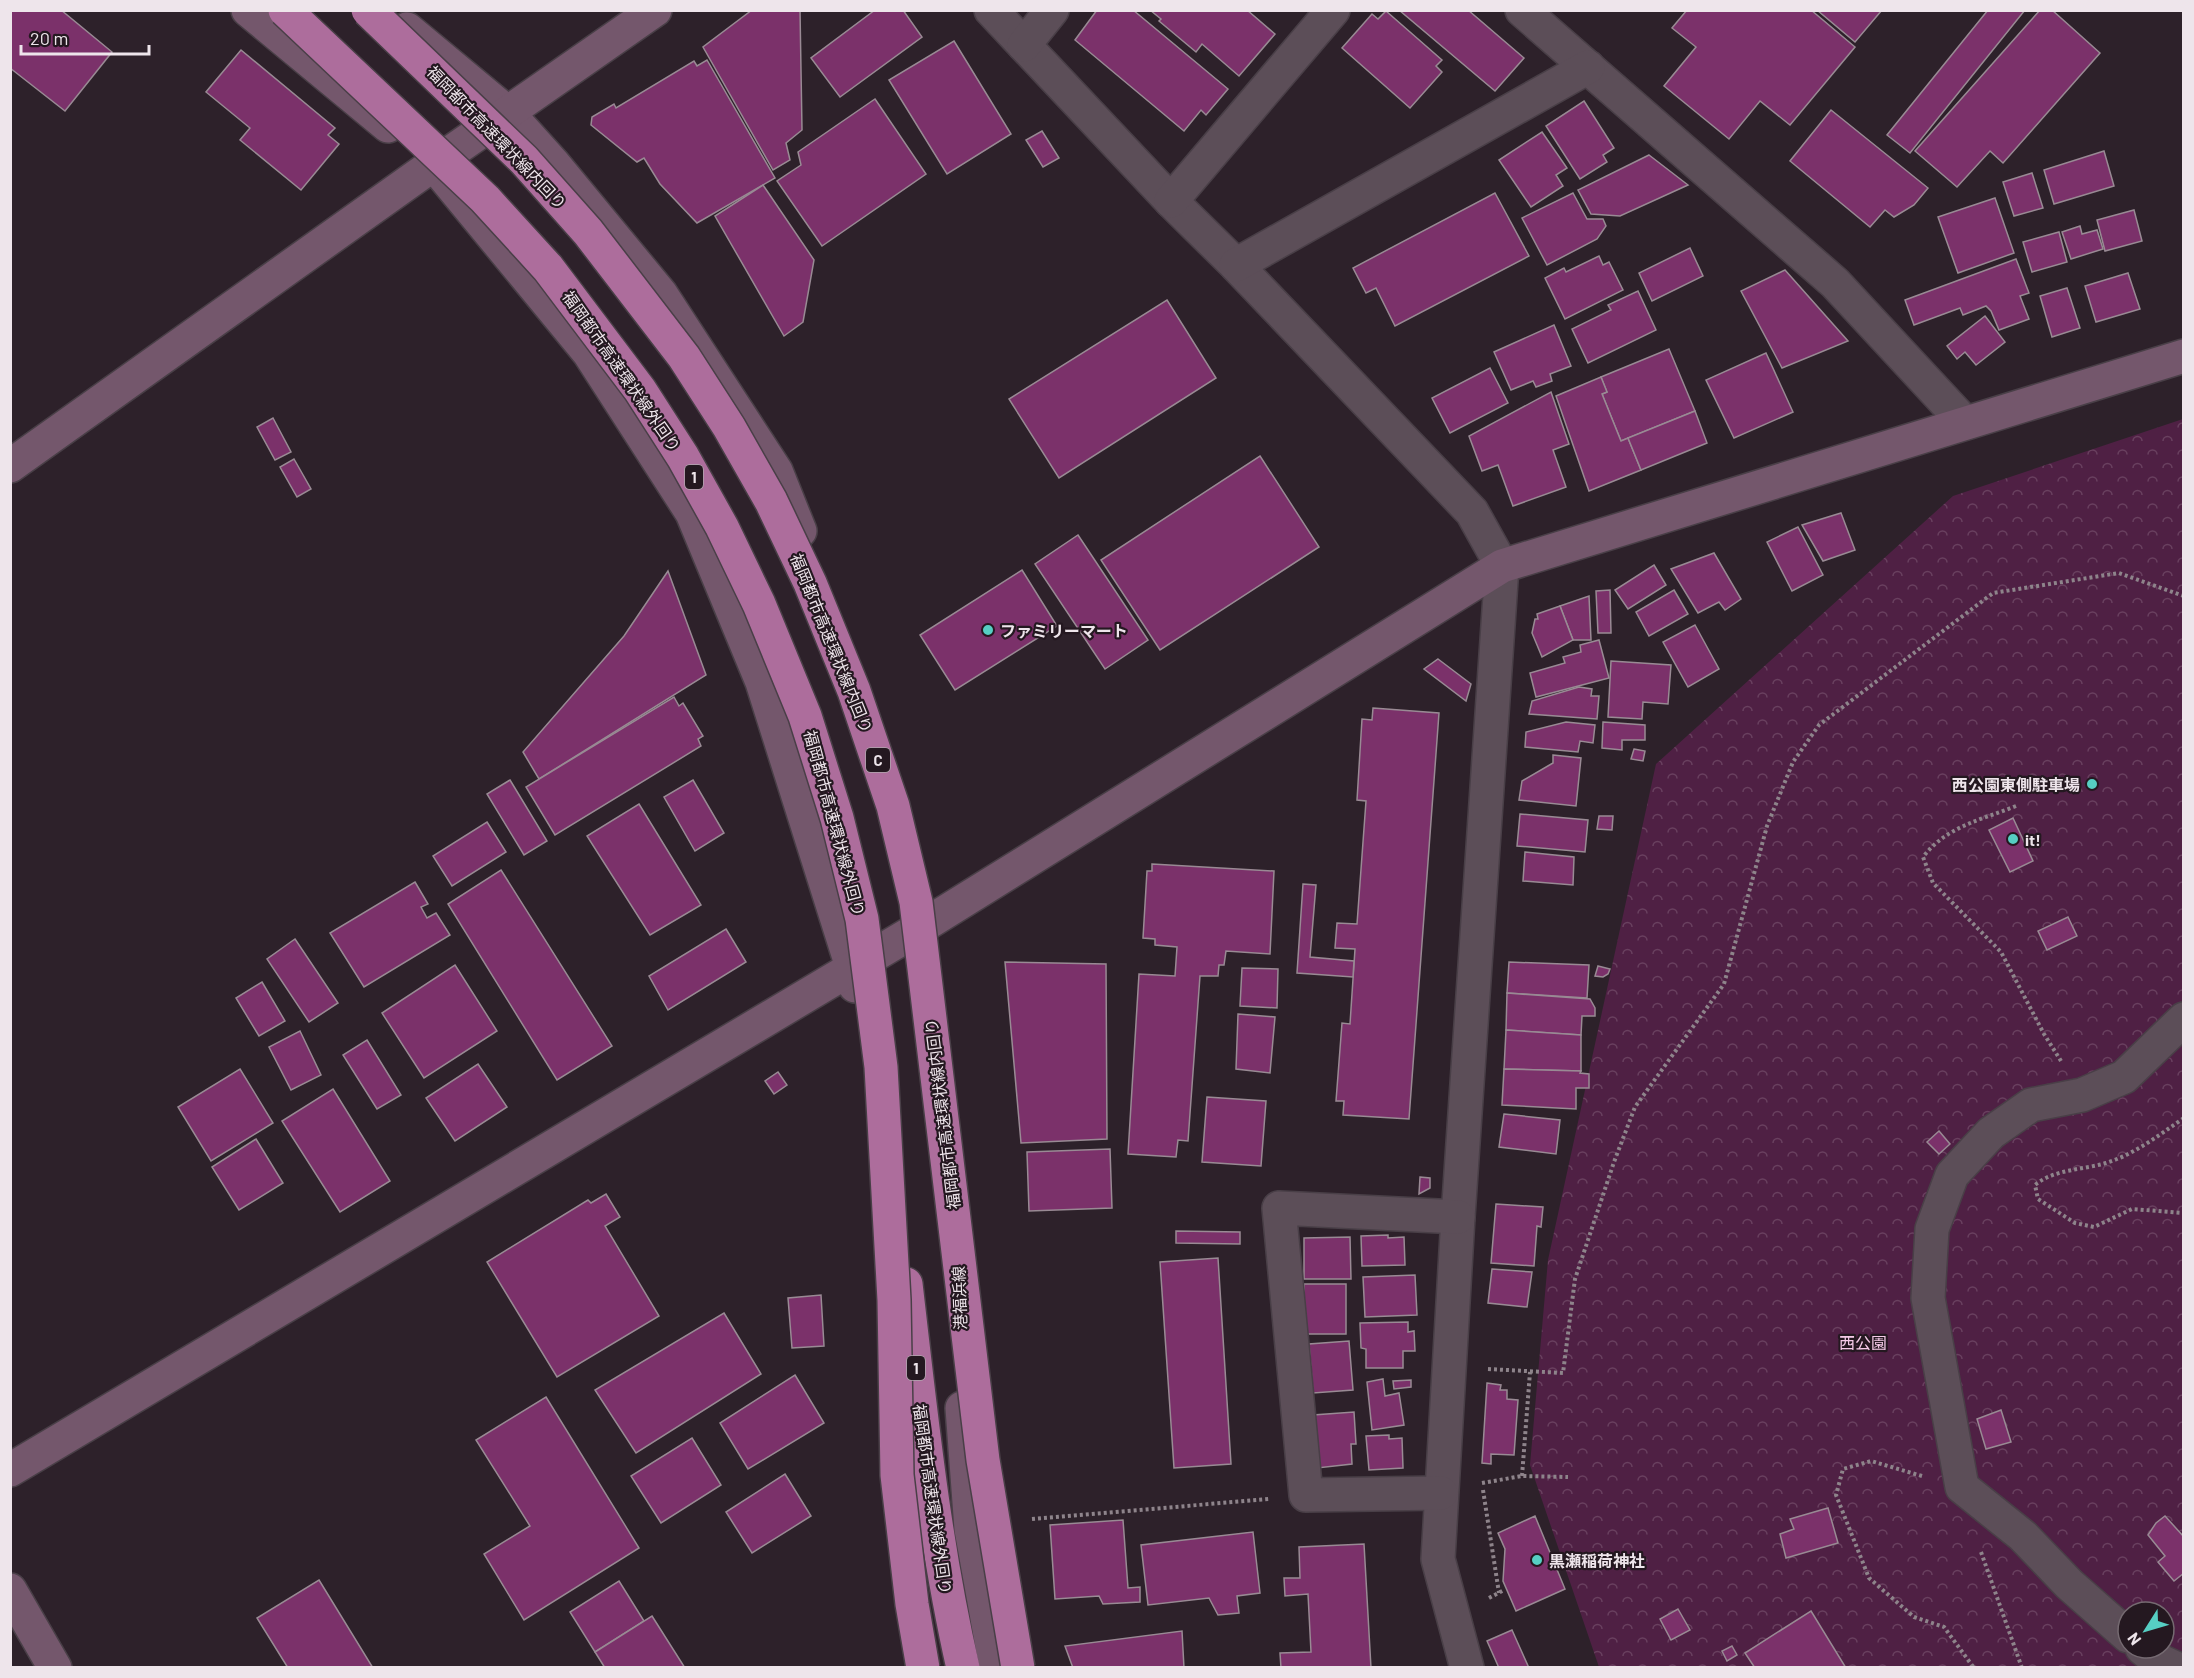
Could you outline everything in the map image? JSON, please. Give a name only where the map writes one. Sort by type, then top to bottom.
[{"type":"highway","name":"福岡都市高速環状線外回り","points":[[285,10],[485,199],[548,268],[640,390],[722,527],[759,604],[805,716],[833,807],[862,919],[928,1470],[947,1598],[963,1668]]},
{"type":"highway","name":"福岡都市高速環状線内回り","points":[[368,10],[524,160],[588,232],[684,357],[729,427],[771,501],[810,583],[854,690],[893,806],[916,902],[983,1460],[1018,1668]]},
{"type":"highway","points":[[881,1066],[894,1300],[897,1474],[912,1604],[923,1668]]},
{"type":"street","points":[[248,10],[434,164],[589,353],[692,513],[762,682],[852,966],[868,1066],[879,1158],[885,1252],[913,1551],[932,1668]]},
{"type":"street","name":"港福浜線","points":[[385,10],[508,113],[553,163],[661,294],[776,471],[849,653],[886,788],[918,929],[932,1038],[952,1152],[961,1389],[971,1529],[996,1668]]},
{"type":"street","points":[[10,466],[434,164],[655,10]]},
{"type":"street","points":[[992,10],[1171,201],[1236,265],[1472,512],[1502,566],[1458,1217],[1438,1559],[1467,1668]]},
{"type":"street","points":[[1024,45],[1052,10]]},
{"type":"street","points":[[1171,201],[1333,10]]},
{"type":"street","points":[[1522,10],[1835,283],[1965,423]]},
{"type":"street","points":[[1236,265],[1588,67]]},
{"type":"street","points":[[10,1470],[852,966],[918,929],[1502,566],[2184,356]]},
{"type":"street","points":[[2116,1626],[2068,1584],[2023,1536],[1962,1487],[1928,1298],[1932,1229],[1952,1175],[1991,1133],[2031,1105],[2082,1095],[2124,1077],[2184,1019]]},
{"type":"street","points":[[1442,1493],[1306,1496],[1279,1208],[1458,1217]]},
{"type":"street","points":[[10,1590],[55,1668]]},
{"type":"street","points":[[2156,1660],[2175,1668]]},
{"type":"path","points":[[1486,1369],[1563,1373],[1575,1279],[1635,1107],[1724,984],[1767,826],[1793,762],[1820,725],[1994,593],[2119,573],[2184,596]]},
{"type":"path","points":[[2016,806],[1977,821],[1965,823],[1933,844],[1923,857],[1933,883],[2001,952],[2044,1034],[2082,1095]]},
{"type":"path","points":[[2184,1118],[2146,1145],[2108,1163],[2044,1177],[2035,1185],[2038,1199],[2075,1223],[2094,1227],[2132,1209],[2184,1213]]},
{"type":"path","points":[[1522,1476],[1530,1372]]},
{"type":"path","points":[[1962,1487],[1871,1461],[1843,1469],[1836,1495],[1869,1578],[1914,1617],[1944,1627],[1974,1668]]},
{"type":"path","points":[[1499,1593],[1482,1481],[1522,1476],[1568,1477]]},
{"type":"path","points":[[1026,1520],[1306,1496]]},
{"type":"path","points":[[1978,1545],[2022,1668]]},
{"type":"path","points":[[1479,1602],[1504,1590]]},
{"type":"green space","name":"西公園","points":[[2183,419],[2183,1667],[1599,1667],[1530,1465],[1548,1260],[1656,764],[1953,496]]},
{"type":"building","points":[[10,10],[61,10],[112,52],[65,111],[10,68]]},
{"type":"building","points":[[752,10],[800,10],[802,130],[786,143],[790,160],[773,170],[703,47]]},
{"type":"building","points":[[875,10],[903,10],[922,37],[840,97],[811,58]]},
{"type":"building","points":[[1097,10],[1133,10],[1228,89],[1206,115],[1201,110],[1184,131],[1075,40]]},
{"type":"building","points":[[1150,10],[1247,10],[1275,34],[1239,76],[1202,44],[1196,52],[1159,21],[1161,19]]},
{"type":"building","points":[[1399,10],[1468,10],[1524,58],[1495,91]]},
{"type":"building","points":[[1687,10],[1811,10],[1855,47],[1790,125],[1760,101],[1729,139],[1664,86],[1696,47],[1672,28]]},
{"type":"building","points":[[1817,10],[1882,10],[1855,42]]},
{"type":"building","points":[[1988,10],[2025,10],[1910,153],[1887,135]]},
{"type":"building","points":[[2040,10],[2052,10],[2100,53],[2003,163],[1990,151],[1957,187],[1915,151]]},
{"type":"building","points":[[1386,11],[1442,60],[1436,66],[1442,72],[1410,108],[1342,48],[1372,14],[1378,19]]},
{"type":"building","points":[[954,41],[1011,134],[947,174],[889,80]]},
{"type":"building","points":[[241,50],[335,128],[328,135],[339,144],[301,190],[240,140],[250,128],[206,92]]},
{"type":"building","points":[[707,60],[775,178],[697,223],[660,184],[644,158],[637,162],[591,125],[592,117],[614,104],[616,108],[694,61],[697,66]]},
{"type":"building","points":[[875,99],[926,174],[822,246],[777,181],[801,165],[798,152]]},
{"type":"building","points":[[1584,101],[1614,148],[1603,155],[1607,162],[1580,179],[1546,126]]},
{"type":"building","points":[[1831,110],[1928,188],[1914,205],[1894,217],[1885,210],[1870,227],[1790,161]]},
{"type":"building","points":[[1042,131],[1059,158],[1043,167],[1026,140]]},
{"type":"building","points":[[1542,132],[1567,168],[1556,175],[1563,186],[1531,207],[1499,160]]},
{"type":"building","points":[[2104,151],[2114,186],[2054,204],[2044,170]]},
{"type":"building","points":[[1649,155],[1688,185],[1620,216],[1591,214],[1578,190]]},
{"type":"building","points":[[2032,173],[2043,208],[2014,216],[2003,182]]},
{"type":"building","points":[[763,185],[814,260],[803,322],[784,336],[715,216]]},
{"type":"building","points":[[1495,193],[1529,256],[1395,326],[1376,288],[1366,293],[1353,268]]},
{"type":"building","points":[[1573,193],[1587,219],[1603,219],[1606,226],[1597,239],[1547,265],[1522,218]]},
{"type":"building","points":[[1995,198],[2014,253],[1958,273],[1938,217]]},
{"type":"building","points":[[2134,210],[2142,241],[2105,251],[2097,220]]},
{"type":"building","points":[[2080,226],[2082,234],[2097,230],[2103,249],[2071,259],[2062,232]]},
{"type":"building","points":[[2059,232],[2067,262],[2032,272],[2023,242]]},
{"type":"building","points":[[1690,248],[1703,276],[1652,301],[1639,273]]},
{"type":"building","points":[[1599,256],[1603,265],[1609,262],[1623,290],[1565,319],[1545,278],[1564,268],[1566,272]]},
{"type":"building","points":[[2016,259],[2029,293],[2020,296],[2029,319],[1999,330],[1991,311],[1986,306],[1963,315],[1960,308],[1914,325],[1905,300]]},
{"type":"building","points":[[1785,270],[1848,341],[1782,368],[1741,291]]},
{"type":"building","points":[[2128,273],[2140,309],[2096,322],[2085,286]]},
{"type":"building","points":[[2067,288],[2080,328],[2052,337],[2040,296]]},
{"type":"building","points":[[1638,291],[1656,330],[1588,363],[1572,329],[1611,310],[1608,305]]},
{"type":"building","points":[[1167,300],[1216,378],[1059,478],[1009,399]]},
{"type":"building","points":[[1985,316],[2005,342],[1976,365],[1965,352],[1957,359],[1947,346]]},
{"type":"building","points":[[1554,325],[1571,366],[1550,374],[1552,381],[1536,387],[1533,381],[1511,390],[1494,352]]},
{"type":"building","points":[[1669,349],[1695,411],[1621,441],[1602,394],[1607,392],[1601,377]]},
{"type":"building","points":[[1766,353],[1793,412],[1734,438],[1706,380]]},
{"type":"building","points":[[1490,368],[1508,403],[1450,433],[1432,398]]},
{"type":"building","points":[[1601,377],[1607,392],[1602,394],[1621,441],[1628,438],[1641,470],[1589,491],[1556,396]]},
{"type":"building","points":[[1551,392],[1569,444],[1553,450],[1566,487],[1513,506],[1498,465],[1482,471],[1469,436]]},
{"type":"building","points":[[1695,411],[1707,443],[1641,470],[1628,438]]},
{"type":"building","points":[[273,418],[291,452],[275,460],[257,427]]},
{"type":"building","points":[[1260,456],[1319,547],[1160,650],[1101,560]]},
{"type":"building","points":[[294,459],[311,489],[297,497],[280,467]]},
{"type":"building","points":[[1841,513],[1855,550],[1823,561],[1802,525]]},
{"type":"building","points":[[1798,527],[1823,575],[1792,591],[1767,542]]},
{"type":"building","points":[[1078,535],[1148,640],[1105,669],[1035,564]]},
{"type":"building","points":[[1714,553],[1741,599],[1725,610],[1719,602],[1698,613],[1671,569]]},
{"type":"building","points":[[1654,565],[1666,585],[1628,609],[1615,590]]},
{"type":"building","name":"ファミリーマート","points":[[1022,570],[1057,626],[955,690],[920,635]]},
{"type":"building","points":[[668,571],[706,675],[539,779],[523,752],[624,636]]},
{"type":"building","points":[[1610,590],[1611,633],[1598,633],[1596,591]]},
{"type":"building","points":[[1674,590],[1688,614],[1649,636],[1636,612]]},
{"type":"building","points":[[1589,596],[1591,640],[1573,640],[1560,606]]},
{"type":"building","points":[[1560,606],[1573,640],[1542,657],[1532,633],[1535,619],[1538,619],[1537,614]]},
{"type":"building","points":[[1695,625],[1719,669],[1688,687],[1663,642]]},
{"type":"building","points":[[1599,640],[1609,678],[1536,697],[1530,673],[1565,663],[1563,657],[1581,652],[1580,645]]},
{"type":"building","points":[[1438,659],[1471,684],[1466,701],[1424,669]]},
{"type":"building","points":[[1611,661],[1671,665],[1668,704],[1643,702],[1642,719],[1608,717]]},
{"type":"building","points":[[1579,687],[1592,689],[1591,696],[1599,696],[1597,719],[1529,714],[1532,701]]},
{"type":"building","points":[[674,697],[679,706],[683,703],[703,736],[698,739],[701,746],[555,835],[526,787]]},
{"type":"building","points":[[1373,708],[1439,713],[1409,1119],[1343,1115],[1344,1101],[1336,1101],[1342,1023],[1350,1024],[1355,949],[1335,948],[1337,923],[1357,924],[1366,801],[1357,800],[1362,719],[1372,720]]},
{"type":"building","points":[[1566,722],[1595,725],[1593,743],[1580,741],[1578,752],[1525,747],[1526,732]]},
{"type":"building","points":[[1603,722],[1645,725],[1645,740],[1622,740],[1622,750],[1602,748]]},
{"type":"building","points":[[1634,749],[1645,751],[1643,761],[1631,759]]},
{"type":"building","points":[[1553,755],[1581,758],[1576,806],[1519,800],[1522,781],[1553,763]]},
{"type":"building","points":[[510,780],[547,841],[524,855],[487,794]]},
{"type":"building","points":[[693,780],[724,833],[695,851],[664,797]]},
{"type":"building","points":[[639,804],[701,905],[650,935],[587,836]]},
{"type":"building","points":[[1520,814],[1588,820],[1585,852],[1517,846]]},
{"type":"building","points":[[1599,816],[1613,816],[1612,830],[1597,829]]},
{"type":"building","points":[[2013,818],[2033,861],[2010,872],[1989,830]]},
{"type":"building","points":[[487,822],[506,852],[452,886],[433,856]]},
{"type":"building","points":[[1525,852],[1574,857],[1573,885],[1523,881]]},
{"type":"building","points":[[1152,864],[1274,871],[1270,954],[1226,951],[1224,965],[1219,965],[1218,976],[1200,976],[1188,1141],[1178,1140],[1176,1157],[1128,1154],[1139,974],[1175,976],[1177,947],[1155,945],[1155,939],[1143,938],[1147,871],[1152,871]]},
{"type":"building","points":[[501,870],[612,1046],[557,1080],[448,904]]},
{"type":"building","points":[[415,882],[428,904],[421,907],[427,918],[436,913],[450,935],[364,987],[330,933]]},
{"type":"building","points":[[1303,884],[1316,885],[1310,957],[1354,961],[1353,977],[1297,973]]},
{"type":"building","points":[[2068,917],[2077,936],[2047,950],[2038,931]]},
{"type":"building","points":[[726,929],[746,962],[668,1010],[649,976]]},
{"type":"building","points":[[295,939],[338,1003],[309,1022],[267,959]]},
{"type":"building","points":[[1005,962],[1106,964],[1107,1139],[1021,1143]]},
{"type":"building","points":[[1509,962],[1589,965],[1587,998],[1507,993]]},
{"type":"building","points":[[455,965],[497,1031],[424,1078],[382,1013]]},
{"type":"building","points":[[1598,966],[1610,969],[1608,974],[1603,977],[1595,976]]},
{"type":"building","points":[[1242,968],[1278,969],[1277,1008],[1240,1006]]},
{"type":"building","points":[[262,982],[285,1021],[259,1036],[236,998]]},
{"type":"building","points":[[1507,993],[1590,999],[1595,1008],[1595,1016],[1582,1016],[1581,1035],[1506,1030]]},
{"type":"building","points":[[1238,1014],[1275,1017],[1270,1073],[1236,1069]]},
{"type":"building","points":[[1506,1030],[1581,1035],[1581,1071],[1504,1069]]},
{"type":"building","points":[[300,1031],[321,1075],[291,1090],[269,1047]]},
{"type":"building","points":[[367,1040],[401,1095],[377,1109],[343,1055]]},
{"type":"building","points":[[478,1064],[507,1107],[455,1141],[426,1098]]},
{"type":"building","points":[[240,1069],[273,1123],[211,1161],[178,1107]]},
{"type":"building","points":[[1504,1069],[1581,1071],[1580,1073],[1589,1074],[1589,1088],[1576,1088],[1576,1109],[1502,1105]]},
{"type":"building","points":[[778,1072],[787,1085],[774,1094],[765,1081]]},
{"type":"building","points":[[333,1089],[390,1181],[340,1212],[282,1121]]},
{"type":"building","points":[[1207,1097],[1266,1101],[1261,1166],[1202,1162]]},
{"type":"building","points":[[1504,1114],[1560,1120],[1556,1154],[1499,1147]]},
{"type":"building","points":[[1939,1131],[1950,1144],[1939,1154],[1927,1142]]},
{"type":"building","points":[[256,1139],[283,1183],[239,1210],[212,1167]]},
{"type":"building","points":[[1110,1149],[1112,1208],[1029,1211],[1027,1152]]},
{"type":"building","points":[[1420,1177],[1430,1178],[1430,1188],[1419,1194]]},
{"type":"building","points":[[606,1194],[620,1217],[605,1226],[659,1316],[557,1377],[487,1262],[588,1200],[591,1203]]},
{"type":"building","points":[[1496,1204],[1543,1207],[1541,1227],[1537,1226],[1534,1266],[1491,1263]]},
{"type":"building","points":[[1176,1231],[1240,1232],[1240,1244],[1176,1243]]},
{"type":"building","points":[[1388,1235],[1388,1238],[1404,1237],[1405,1265],[1362,1266],[1361,1236]]},
{"type":"building","points":[[1350,1237],[1351,1279],[1304,1279],[1304,1238]]},
{"type":"building","points":[[1218,1258],[1231,1464],[1174,1468],[1160,1262]]},
{"type":"building","points":[[1492,1269],[1532,1272],[1527,1307],[1488,1303]]},
{"type":"building","points":[[1415,1275],[1417,1315],[1365,1317],[1363,1277]]},
{"type":"building","points":[[1304,1284],[1346,1284],[1346,1334],[1304,1334]]},
{"type":"building","points":[[821,1295],[824,1346],[792,1348],[788,1298]]},
{"type":"building","points":[[724,1313],[761,1374],[636,1453],[595,1390]]},
{"type":"building","points":[[1408,1322],[1408,1332],[1414,1331],[1415,1351],[1403,1351],[1403,1368],[1366,1368],[1366,1349],[1361,1348],[1360,1323]]},
{"type":"building","points":[[1349,1341],[1353,1390],[1313,1393],[1309,1344]]},
{"type":"building","points":[[795,1375],[824,1423],[748,1469],[720,1423]]},
{"type":"building","points":[[1383,1379],[1385,1396],[1399,1393],[1404,1425],[1372,1430],[1367,1382]]},
{"type":"building","points":[[1411,1380],[1411,1387],[1394,1389],[1393,1381]]},
{"type":"building","points":[[1487,1383],[1501,1385],[1500,1390],[1507,1390],[1507,1399],[1518,1400],[1514,1455],[1491,1454],[1491,1464],[1482,1463]]},
{"type":"building","points":[[546,1397],[639,1548],[524,1620],[484,1554],[530,1526],[476,1440]]},
{"type":"building","points":[[2001,1410],[2011,1442],[1986,1449],[1977,1419]]},
{"type":"building","points":[[1354,1412],[1356,1444],[1351,1444],[1352,1464],[1317,1468],[1313,1415]]},
{"type":"building","points":[[1389,1435],[1389,1439],[1402,1438],[1403,1468],[1369,1470],[1366,1436]]},
{"type":"building","points":[[692,1438],[721,1485],[661,1523],[631,1476]]},
{"type":"building","points":[[785,1474],[811,1516],[752,1553],[726,1512]]},
{"type":"building","points":[[1828,1508],[1838,1543],[1786,1558],[1780,1534],[1794,1529],[1790,1519]]},
{"type":"building","points":[[1535,1516],[1565,1589],[1516,1611],[1503,1581],[1505,1549],[1498,1533]]},
{"type":"building","points":[[2165,1516],[2184,1537],[2184,1573],[2174,1581],[2158,1562],[2165,1556],[2148,1535],[2156,1523]]},
{"type":"building","points":[[1123,1520],[1128,1588],[1140,1587],[1140,1602],[1103,1604],[1099,1596],[1055,1599],[1050,1525]]},
{"type":"building","points":[[1253,1532],[1260,1593],[1237,1596],[1239,1613],[1218,1615],[1209,1598],[1148,1605],[1141,1545]]},
{"type":"building","points":[[1364,1544],[1371,1668],[1281,1668],[1280,1653],[1311,1652],[1308,1594],[1285,1596],[1284,1578],[1300,1578],[1299,1547]]},
{"type":"building","points":[[319,1580],[373,1668],[288,1668],[257,1618]]},
{"type":"building","points":[[619,1581],[644,1621],[595,1652],[570,1612]]},
{"type":"building","points":[[1678,1609],[1690,1630],[1671,1640],[1660,1619]]},
{"type":"building","points":[[1811,1611],[1846,1668],[1755,1668],[1745,1653]]},
{"type":"building","points":[[652,1616],[685,1668],[605,1668],[595,1652]]},
{"type":"building","points":[[1512,1630],[1529,1668],[1499,1668],[1487,1641]]},
{"type":"building","points":[[1182,1631],[1184,1668],[1073,1668],[1065,1646]]},
{"type":"building","points":[[1732,1646],[1737,1655],[1727,1661],[1722,1651]]},
{"type":"place","name":"ファミリーマート","points":[[988,630]]},
{"type":"place","name":"西公園東側駐車場","points":[[2092,784]]},
{"type":"place","name":"it!","points":[[2013,839]]},
{"type":"place","name":"黒瀬稲荷神社","points":[[1537,1560]]}]
